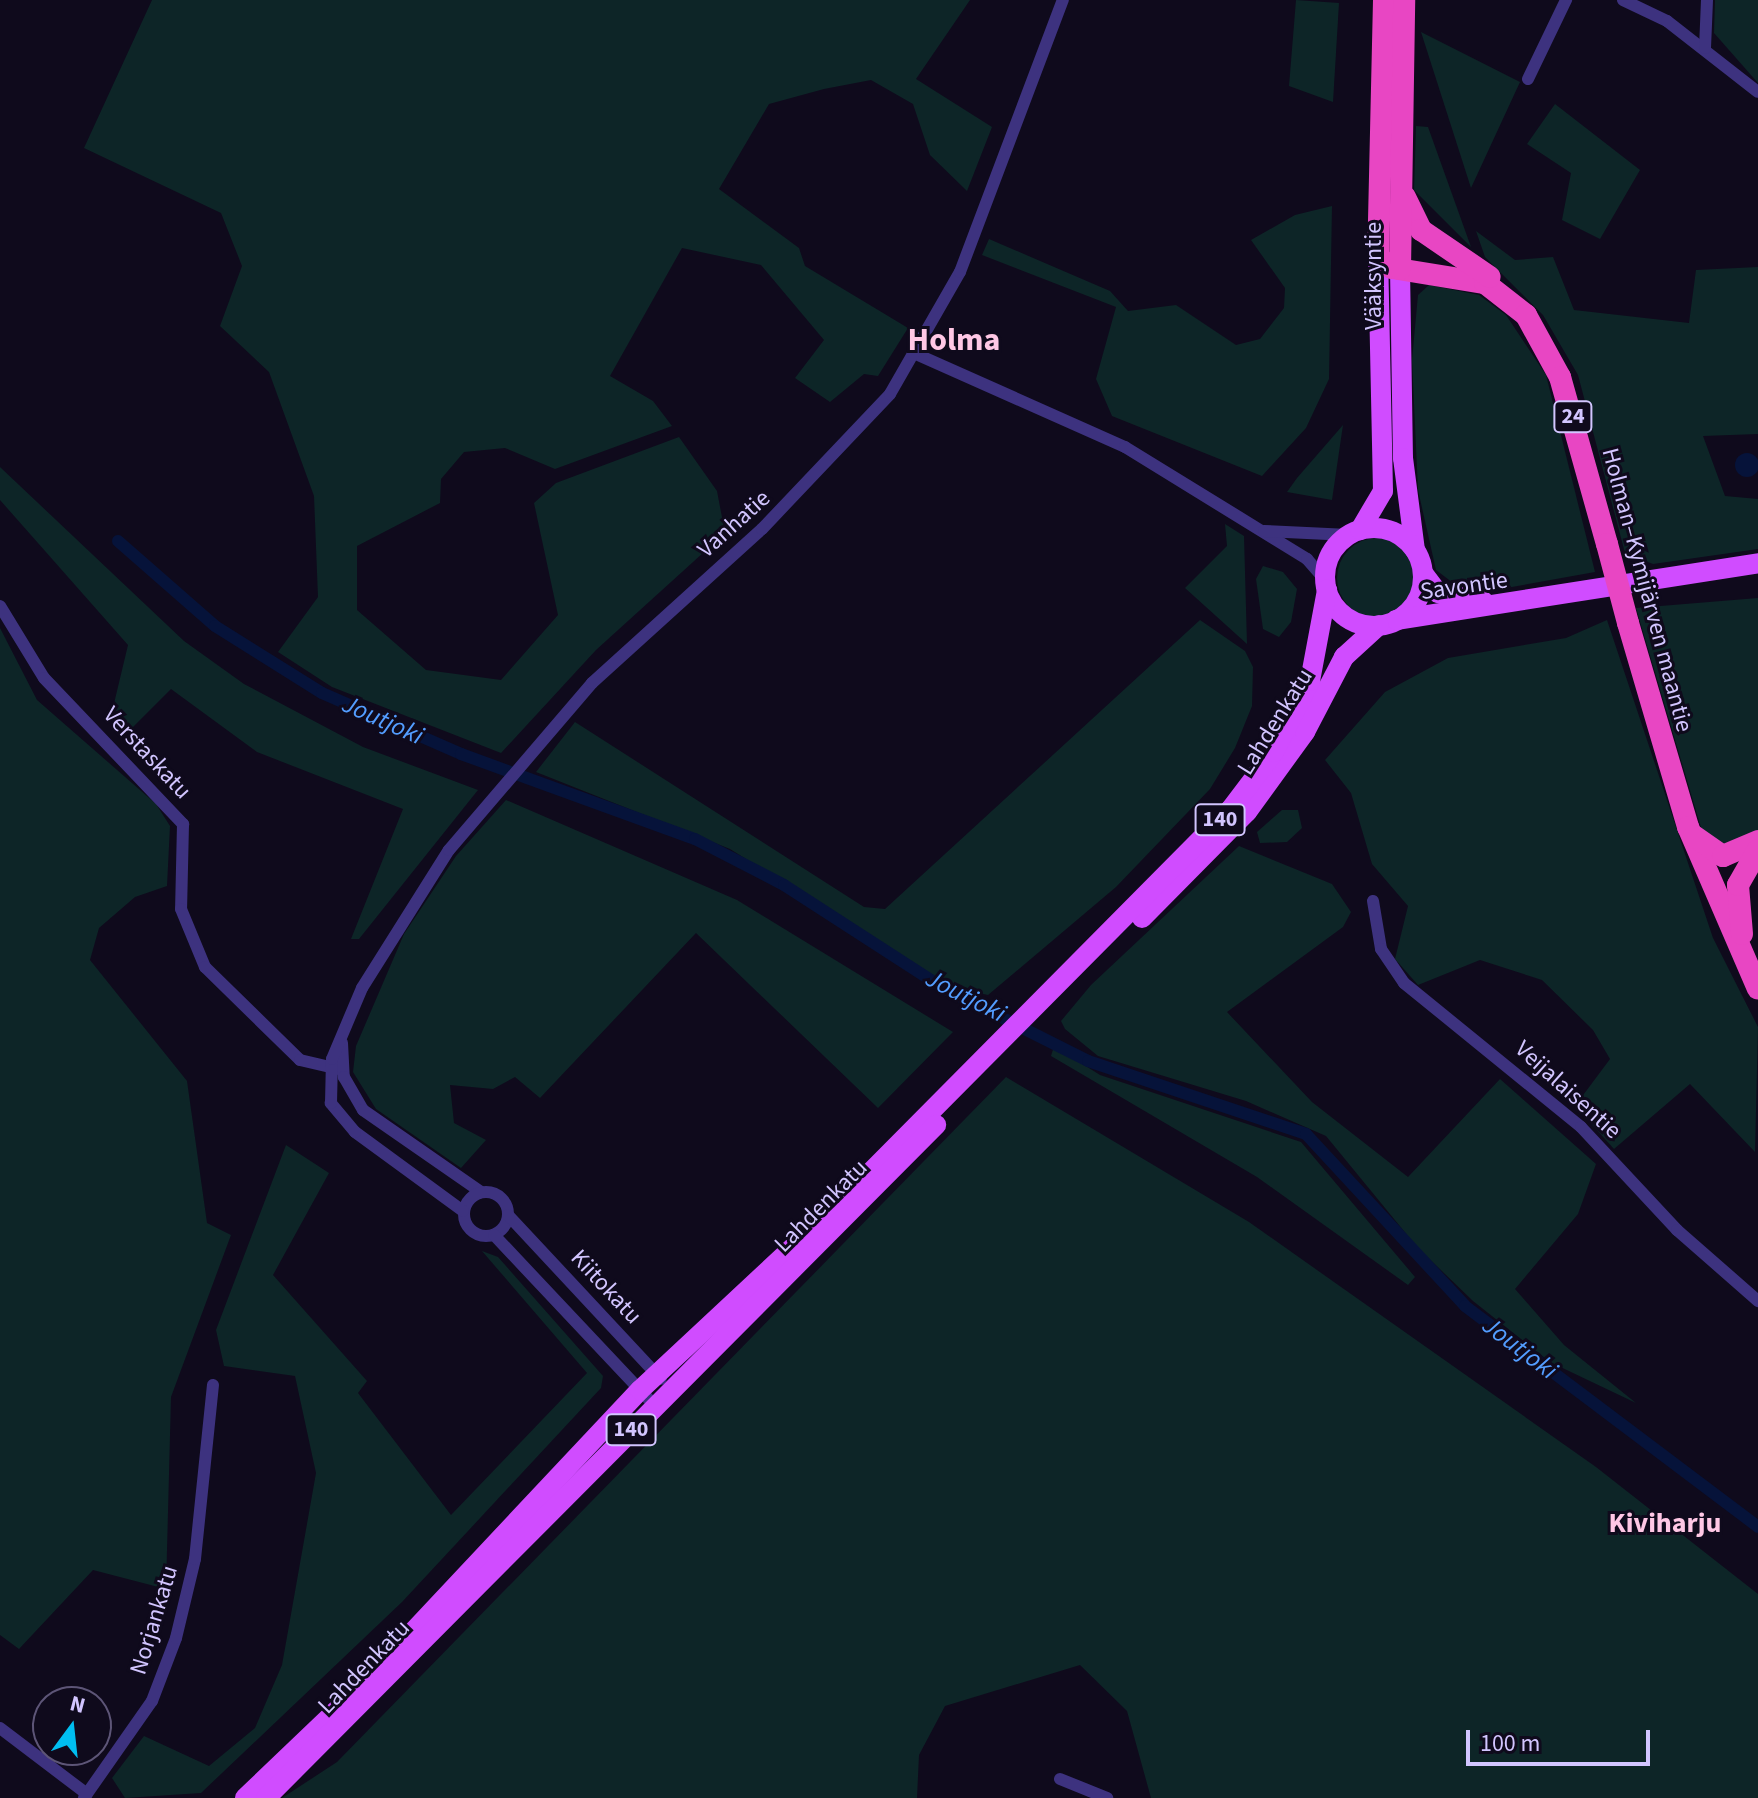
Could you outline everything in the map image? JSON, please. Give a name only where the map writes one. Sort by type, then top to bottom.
[{"type":"highway","name":"Vääksyntie","points":[[1378,257],[1384,0]]},
{"type":"highway","name":"Vääksyntie","points":[[1400,269],[1404,0]]},
{"type":"highway","name":"24","points":[[1402,168],[1415,223],[1513,300]]},
{"type":"highway","name":"Holman–Kymijärven maantie","points":[[1378,257],[1400,269],[1473,278],[1513,300],[1560,377],[1688,827],[1758,989]]},
{"type":"highway","points":[[1688,827],[1714,854],[1758,841]]},
{"type":"highway","points":[[1758,850],[1736,897],[1758,980]]},
{"type":"main road","name":"Vääksyntie","points":[[1354,533],[1383,491],[1378,257]]},
{"type":"main road","name":"Vääksyntie","points":[[1400,269],[1403,458],[1415,550]]},
{"type":"main road","points":[[1354,533],[1390,531],[1415,550],[1423,573]]},
{"type":"main road","name":"140","points":[[1326,586],[1330,557],[1354,533]]},
{"type":"main road","name":"Savontie","points":[[1388,623],[1539,601],[1758,563]]},
{"type":"main road","name":"140","points":[[1388,623],[1419,598],[1423,573]]},
{"type":"main road","name":"Savontie","points":[[1423,573],[1449,598],[1539,601]]},
{"type":"main road","name":"Savontie","points":[[1631,586],[1758,574]]},
{"type":"main road","points":[[1326,586],[1348,618],[1388,623]]},
{"type":"main road","name":"Lahdenkatu","points":[[266,1798],[672,1390],[1230,810],[1267,762],[1310,681],[1326,586]]},
{"type":"main road","name":"Lahdenkatu","points":[[1041,1007],[1247,812],[1305,732],[1344,657],[1388,623]]},
{"type":"main road","name":"Lahdenkatu","points":[[245,1798],[361,1687],[657,1373],[992,1058]]},
{"type":"street","name":"Vanhatie","points":[[329,1069],[346,1024],[404,912],[449,850],[524,760],[632,643],[851,443],[916,354],[982,221],[1063,0]]},
{"type":"street","points":[[1528,79],[1566,0]]},
{"type":"street","points":[[1623,0],[1705,48],[1758,92]]},
{"type":"street","points":[[1705,48],[1707,0]]},
{"type":"street","points":[[916,354],[1125,447],[1307,559],[1326,586]]},
{"type":"street","points":[[1257,530],[1354,533]]},
{"type":"street","name":"Verstaskatu","points":[[0,606],[44,678],[183,824],[181,909],[205,967],[286,1049],[329,1069],[343,1070]]},
{"type":"street","name":"Veijalaisentie","points":[[1373,901],[1381,949],[1404,983],[1570,1117],[1677,1230],[1758,1301]]},
{"type":"street","name":"Vanhatie","points":[[343,1070],[346,1024]]},
{"type":"street","points":[[329,1069],[327,1091],[344,1121],[463,1211],[473,1233],[494,1235],[508,1215],[501,1198],[481,1192],[363,1110],[343,1070]]},
{"type":"street","points":[[463,1211],[481,1192]]},
{"type":"street","name":"Kiitokatu","points":[[508,1215],[672,1390]]},
{"type":"street","name":"Kiitokatu","points":[[494,1235],[655,1406]]},
{"type":"street","name":"Norjankatu","points":[[86,1796],[152,1701],[176,1638],[195,1559],[213,1385]]},
{"type":"street","points":[[0,1728],[86,1796]]},
{"type":"street","points":[[1060,1779],[1107,1798]]},
{"type":"green space","points":[[152,0],[970,0],[916,79],[992,127],[967,191],[930,155],[913,104],[871,80],[824,89],[769,104],[719,189],[799,248],[805,266],[908,328],[878,376],[864,374],[830,402],[795,378],[824,340],[761,265],[682,248],[610,376],[653,401],[672,426],[555,469],[505,448],[464,452],[441,479],[440,503],[357,546],[357,610],[426,670],[501,680],[558,615],[534,503],[556,483],[679,437],[717,491],[725,533],[596,650],[501,753],[332,687],[278,652],[318,597],[314,496],[269,372],[220,326],[242,266],[221,213],[84,148]]},
{"type":"green space","points":[[1296,0],[1339,3],[1333,102],[1289,86]]},
{"type":"green space","points":[[1715,0],[1758,0],[1758,83],[1714,33]]},
{"type":"green space","points":[[1421,32],[1520,82],[1471,188]]},
{"type":"green space","points":[[1555,104],[1640,170],[1600,239],[1562,220],[1571,173],[1527,144]]},
{"type":"green space","points":[[1416,126],[1428,127],[1471,247],[1414,190]]},
{"type":"green space","points":[[1332,206],[1329,379],[1306,428],[1262,476],[1112,416],[1096,379],[1116,307],[982,255],[989,239],[1110,291],[1128,311],[1176,305],[1236,345],[1260,339],[1284,308],[1285,288],[1251,240],[1295,215]]},
{"type":"green space","points":[[1476,231],[1515,260],[1553,257],[1574,310],[1689,323],[1696,270],[1758,267],[1758,434],[1703,436],[1725,496],[1758,499],[1758,549],[1653,564],[1625,553],[1578,375],[1543,315],[1485,257]]},
{"type":"green space","points":[[1429,285],[1479,295],[1506,315],[1546,375],[1595,572],[1495,590],[1457,586],[1436,570],[1418,490],[1412,360],[1418,295]]},
{"type":"green space","points":[[1343,425],[1332,500],[1287,492],[1297,478]]},
{"type":"green space","points":[[0,467],[184,641],[244,684],[363,747],[478,790],[359,939],[351,939],[403,809],[257,752],[171,689],[131,729],[111,716],[128,645],[0,500]]},
{"type":"green space","points":[[1225,524],[1244,536],[1247,644],[1185,588],[1227,546]]},
{"type":"green space","points":[[1377,538],[1392,541],[1405,550],[1414,563],[1417,578],[1414,593],[1405,606],[1392,615],[1377,618],[1362,615],[1349,606],[1340,593],[1337,578],[1340,563],[1349,550],[1362,541]]},
{"type":"green space","points":[[1263,566],[1283,572],[1297,589],[1291,622],[1279,637],[1263,629],[1256,579]]},
{"type":"green space","points":[[1758,598],[1758,830],[1726,848],[1702,831],[1636,608]]},
{"type":"green space","points":[[1200,620],[1245,651],[1253,667],[1252,706],[1235,748],[1210,789],[1116,887],[988,995],[949,986],[730,849],[536,772],[575,722],[864,907],[885,909]]},
{"type":"green space","points":[[1607,620],[1713,938],[1758,1027],[1755,1152],[1690,1084],[1614,1149],[1575,1106],[1610,1059],[1593,1030],[1542,980],[1480,960],[1418,985],[1395,959],[1408,906],[1372,864],[1351,793],[1325,760],[1385,692],[1448,658],[1566,638]]},
{"type":"green space","points":[[0,628],[37,700],[156,804],[170,826],[167,886],[135,897],[99,928],[90,960],[187,1081],[207,1223],[231,1235],[171,1397],[166,1589],[93,1570],[19,1649],[0,1635]]},
{"type":"green space","points":[[506,800],[737,900],[953,1032],[878,1108],[696,933],[540,1098],[515,1077],[493,1089],[450,1085],[454,1123],[486,1140],[461,1168],[376,1109],[353,1072],[356,1046],[404,934],[456,856]]},
{"type":"green space","points":[[1282,810],[1298,810],[1302,828],[1287,842],[1260,843],[1257,832]]},
{"type":"green space","points":[[1239,846],[1332,884],[1351,912],[1343,927],[1227,1012],[1312,1102],[1408,1177],[1500,1079],[1596,1164],[1578,1214],[1515,1289],[1564,1345],[1636,1403],[1550,1362],[1473,1301],[1417,1247],[1326,1136],[1246,1101],[1098,1056],[1065,1029],[1061,1021],[1091,985]]},
{"type":"green space","points":[[1054,1046],[1100,1075],[1301,1142],[1415,1277],[1408,1285],[1257,1177],[1051,1056]]},
{"type":"green space","points":[[1006,1077],[1249,1222],[1596,1467],[1758,1594],[1758,1798],[1151,1798],[1127,1711],[1080,1665],[945,1706],[919,1755],[917,1798],[282,1798],[337,1762]]},
{"type":"green space","points":[[286,1145],[329,1173],[273,1275],[367,1381],[358,1393],[451,1515],[587,1373],[482,1251],[498,1257],[603,1376],[601,1388],[402,1602],[201,1793],[125,1798],[112,1778],[144,1736],[209,1766],[255,1728],[282,1665],[316,1473],[295,1376],[224,1366],[216,1330]]},
{"type":"water","points":[[1747,453],[1756,456],[1759,465],[1756,474],[1747,477],[1738,474],[1735,465],[1738,456]]},
{"type":"waterway","name":"Joutjoki","points":[[118,541],[215,626],[322,693],[461,754],[695,839],[784,885],[945,989],[1088,1061],[1306,1134],[1465,1306],[1758,1527]]},
{"type":"district","name":"Holma","points":[[954,340]]},
{"type":"district","name":"Kiviharju","points":[[1665,1523]]}]
